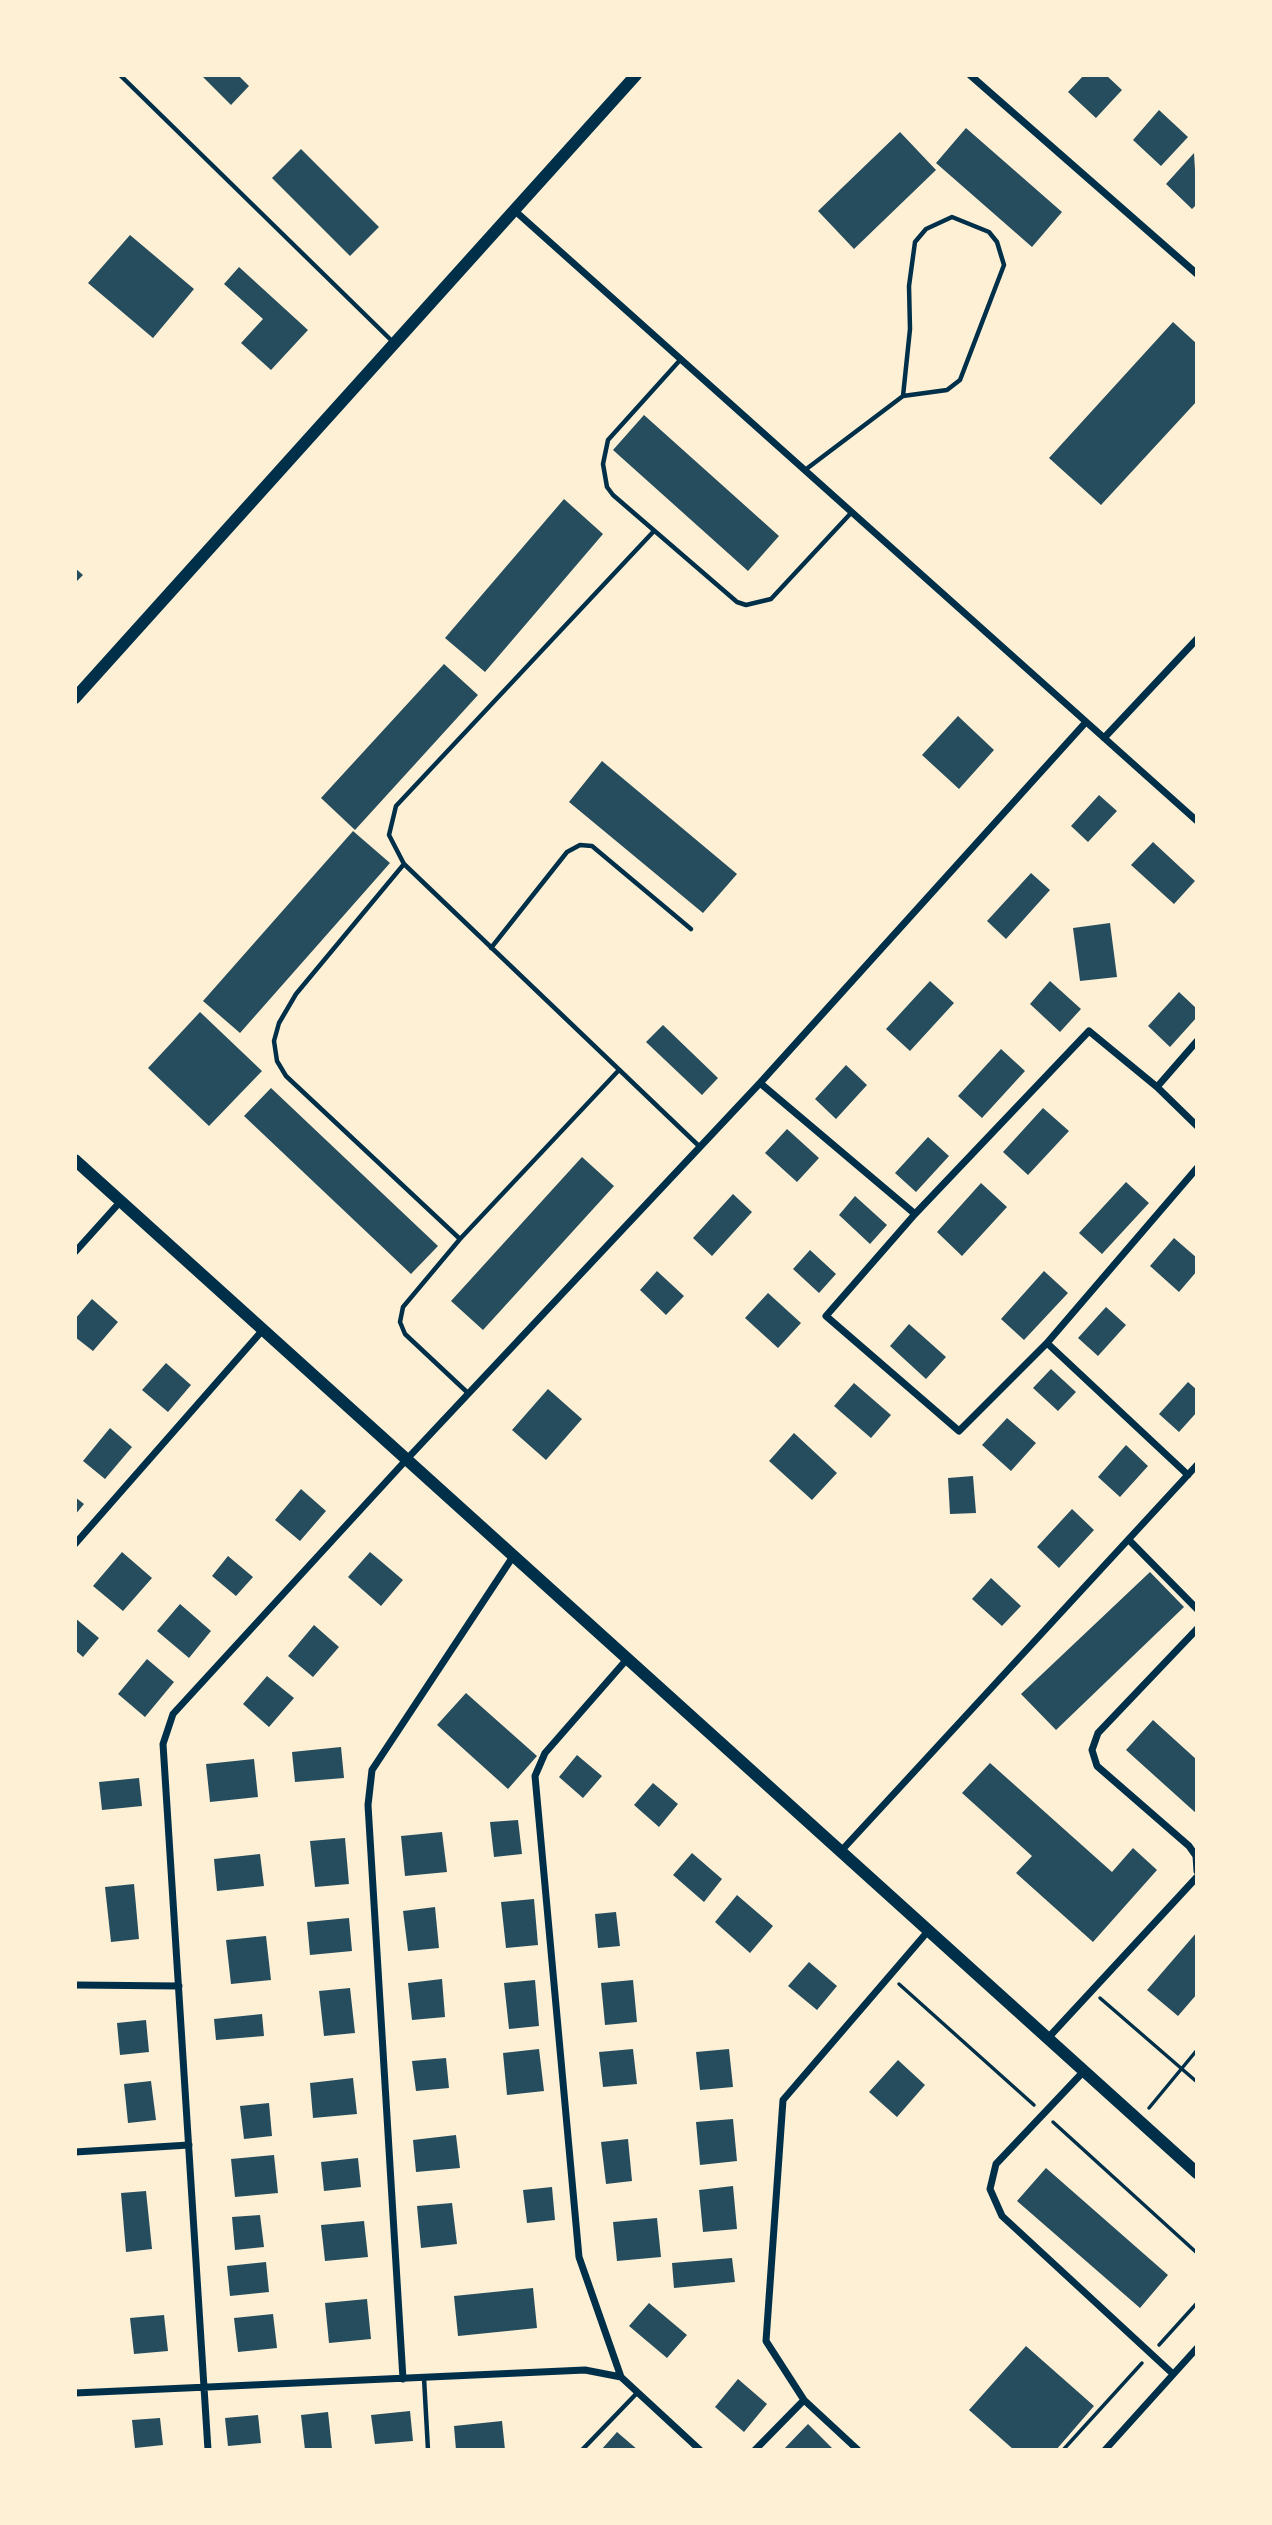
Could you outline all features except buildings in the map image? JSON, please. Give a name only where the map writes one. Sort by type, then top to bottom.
[{"type":"street","points":[[75,698],[393,341],[636,75]]},
{"type":"street","points":[[970,75],[1197,274]]},
{"type":"street","points":[[513,209],[1197,821]]},
{"type":"street","points":[[1104,738],[1197,639]]},
{"type":"street","points":[[208,2450],[163,1744],[173,1714],[407,1459],[470,1395],[760,1083],[1086,722]]},
{"type":"street","points":[[1197,1126],[1157,1087],[1090,1031],[915,1214],[826,1316],[959,1431],[1047,1343],[1197,1168]]},
{"type":"street","points":[[1157,1087],[1197,1041]]},
{"type":"street","points":[[760,1083],[915,1214]]},
{"type":"street","points":[[75,1160],[261,1332],[514,1555],[1197,2173]]},
{"type":"street","points":[[75,1252],[120,1202]]},
{"type":"street","points":[[75,1544],[261,1332]]},
{"type":"street","points":[[1047,1343],[1188,1475]]},
{"type":"street","points":[[842,1850],[1130,1541],[1197,1465]]},
{"type":"street","points":[[1130,1541],[1197,1609]]},
{"type":"street","points":[[403,2379],[368,1805],[372,1770],[514,1555]]},
{"type":"street","points":[[1197,1629],[1098,1733],[1092,1750],[1097,1766],[1189,1846],[1196,1856],[1197,1871]]},
{"type":"street","points":[[628,1658],[545,1753],[535,1776],[579,2257],[621,2378],[699,2450]]},
{"type":"street","points":[[1048,2038],[1197,1877]]},
{"type":"street","points":[[858,2450],[804,2400],[766,2341],[783,2100],[929,1930]]},
{"type":"street","points":[[75,1985],[179,1986]]},
{"type":"street","points":[[1084,2071],[996,2164],[990,2189],[1002,2216],[1173,2374]]},
{"type":"street","points":[[75,2152],[189,2145]]},
{"type":"street","points":[[1105,2450],[1197,2348]]},
{"type":"street","points":[[75,2393],[585,2370],[621,2378]]},
{"type":"street","points":[[755,2450],[804,2400]]},
{"type":"lane","points":[[120,75],[393,341]]},
{"type":"lane","points":[[805,470],[903,396],[947,390],[960,380],[1004,265],[997,242],[989,232],[952,217],[926,229],[915,242],[909,286],[910,329],[903,396]]},
{"type":"lane","points":[[681,359],[608,440],[604,450],[603,464],[607,487],[654,531],[737,602],[754,605],[771,599],[852,512]]},
{"type":"lane","points":[[654,531],[396,806],[389,835],[404,864],[700,1148]]},
{"type":"lane","points":[[491,948],[567,852],[580,845],[592,846],[691,929]]},
{"type":"lane","points":[[404,864],[296,994],[279,1023],[274,1041],[277,1061],[285,1076],[460,1239]]},
{"type":"lane","points":[[470,1395],[405,1334],[400,1322],[403,1307],[460,1239],[618,1070]]},
{"type":"lane","points":[[424,2378],[428,2450]]},
{"type":"lane","points":[[582,2450],[637,2393]]},
{"type":"path","points":[[1091,1991],[1197,2082]]},
{"type":"path","points":[[1139,2121],[1197,2050]]},
{"type":"path","points":[[1063,2450],[1197,2303]]}]
